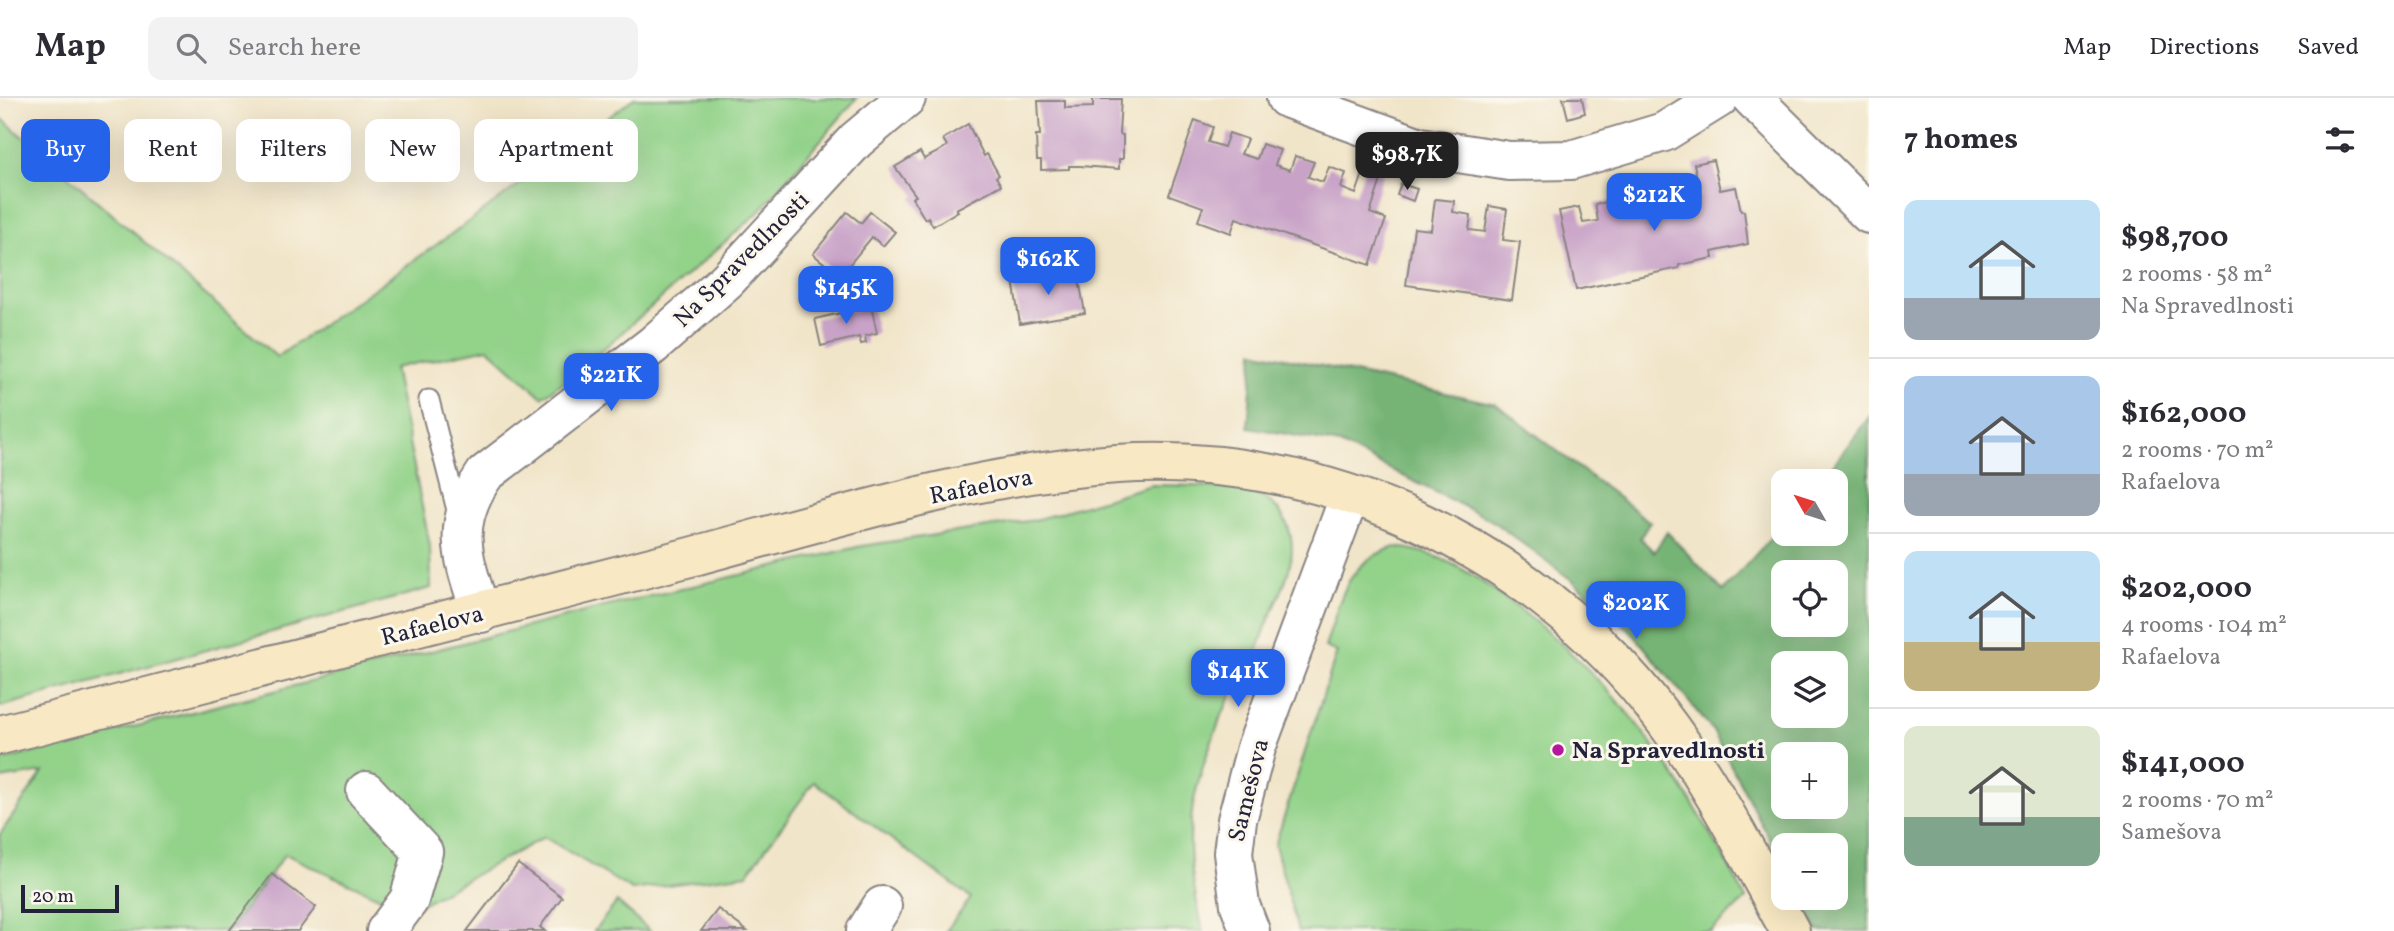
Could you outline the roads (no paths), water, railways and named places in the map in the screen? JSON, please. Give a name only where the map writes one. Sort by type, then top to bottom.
[{"type":"main road","name":"Rafaelova","points":[[0,735],[481,613],[877,508],[1020,476],[1119,464],[1217,466],[1288,478],[1350,495],[1419,520],[1475,550],[1549,601],[1605,652],[1659,712],[1700,771],[1790,931]]},
{"type":"street","name":"Na Spravedlnosti","points":[[481,613],[463,558],[461,526],[477,486],[494,465],[653,345],[727,280],[856,140],[906,98]]},
{"type":"street","points":[[1286,98],[1420,147],[1509,161],[1571,160],[1651,136],[1664,132],[1719,98]]},
{"type":"street","points":[[1752,98],[1869,214]]},
{"type":"street","name":"Samešova","points":[[1250,931],[1240,905],[1233,853],[1237,820],[1256,748],[1350,495]]},
{"type":"street","points":[[366,791],[423,852],[409,900],[386,931]]},
{"type":"lane","points":[[429,400],[461,526]]},
{"type":"place","name":"Na Spravedlnosti","points":[[1558,750]]}]
